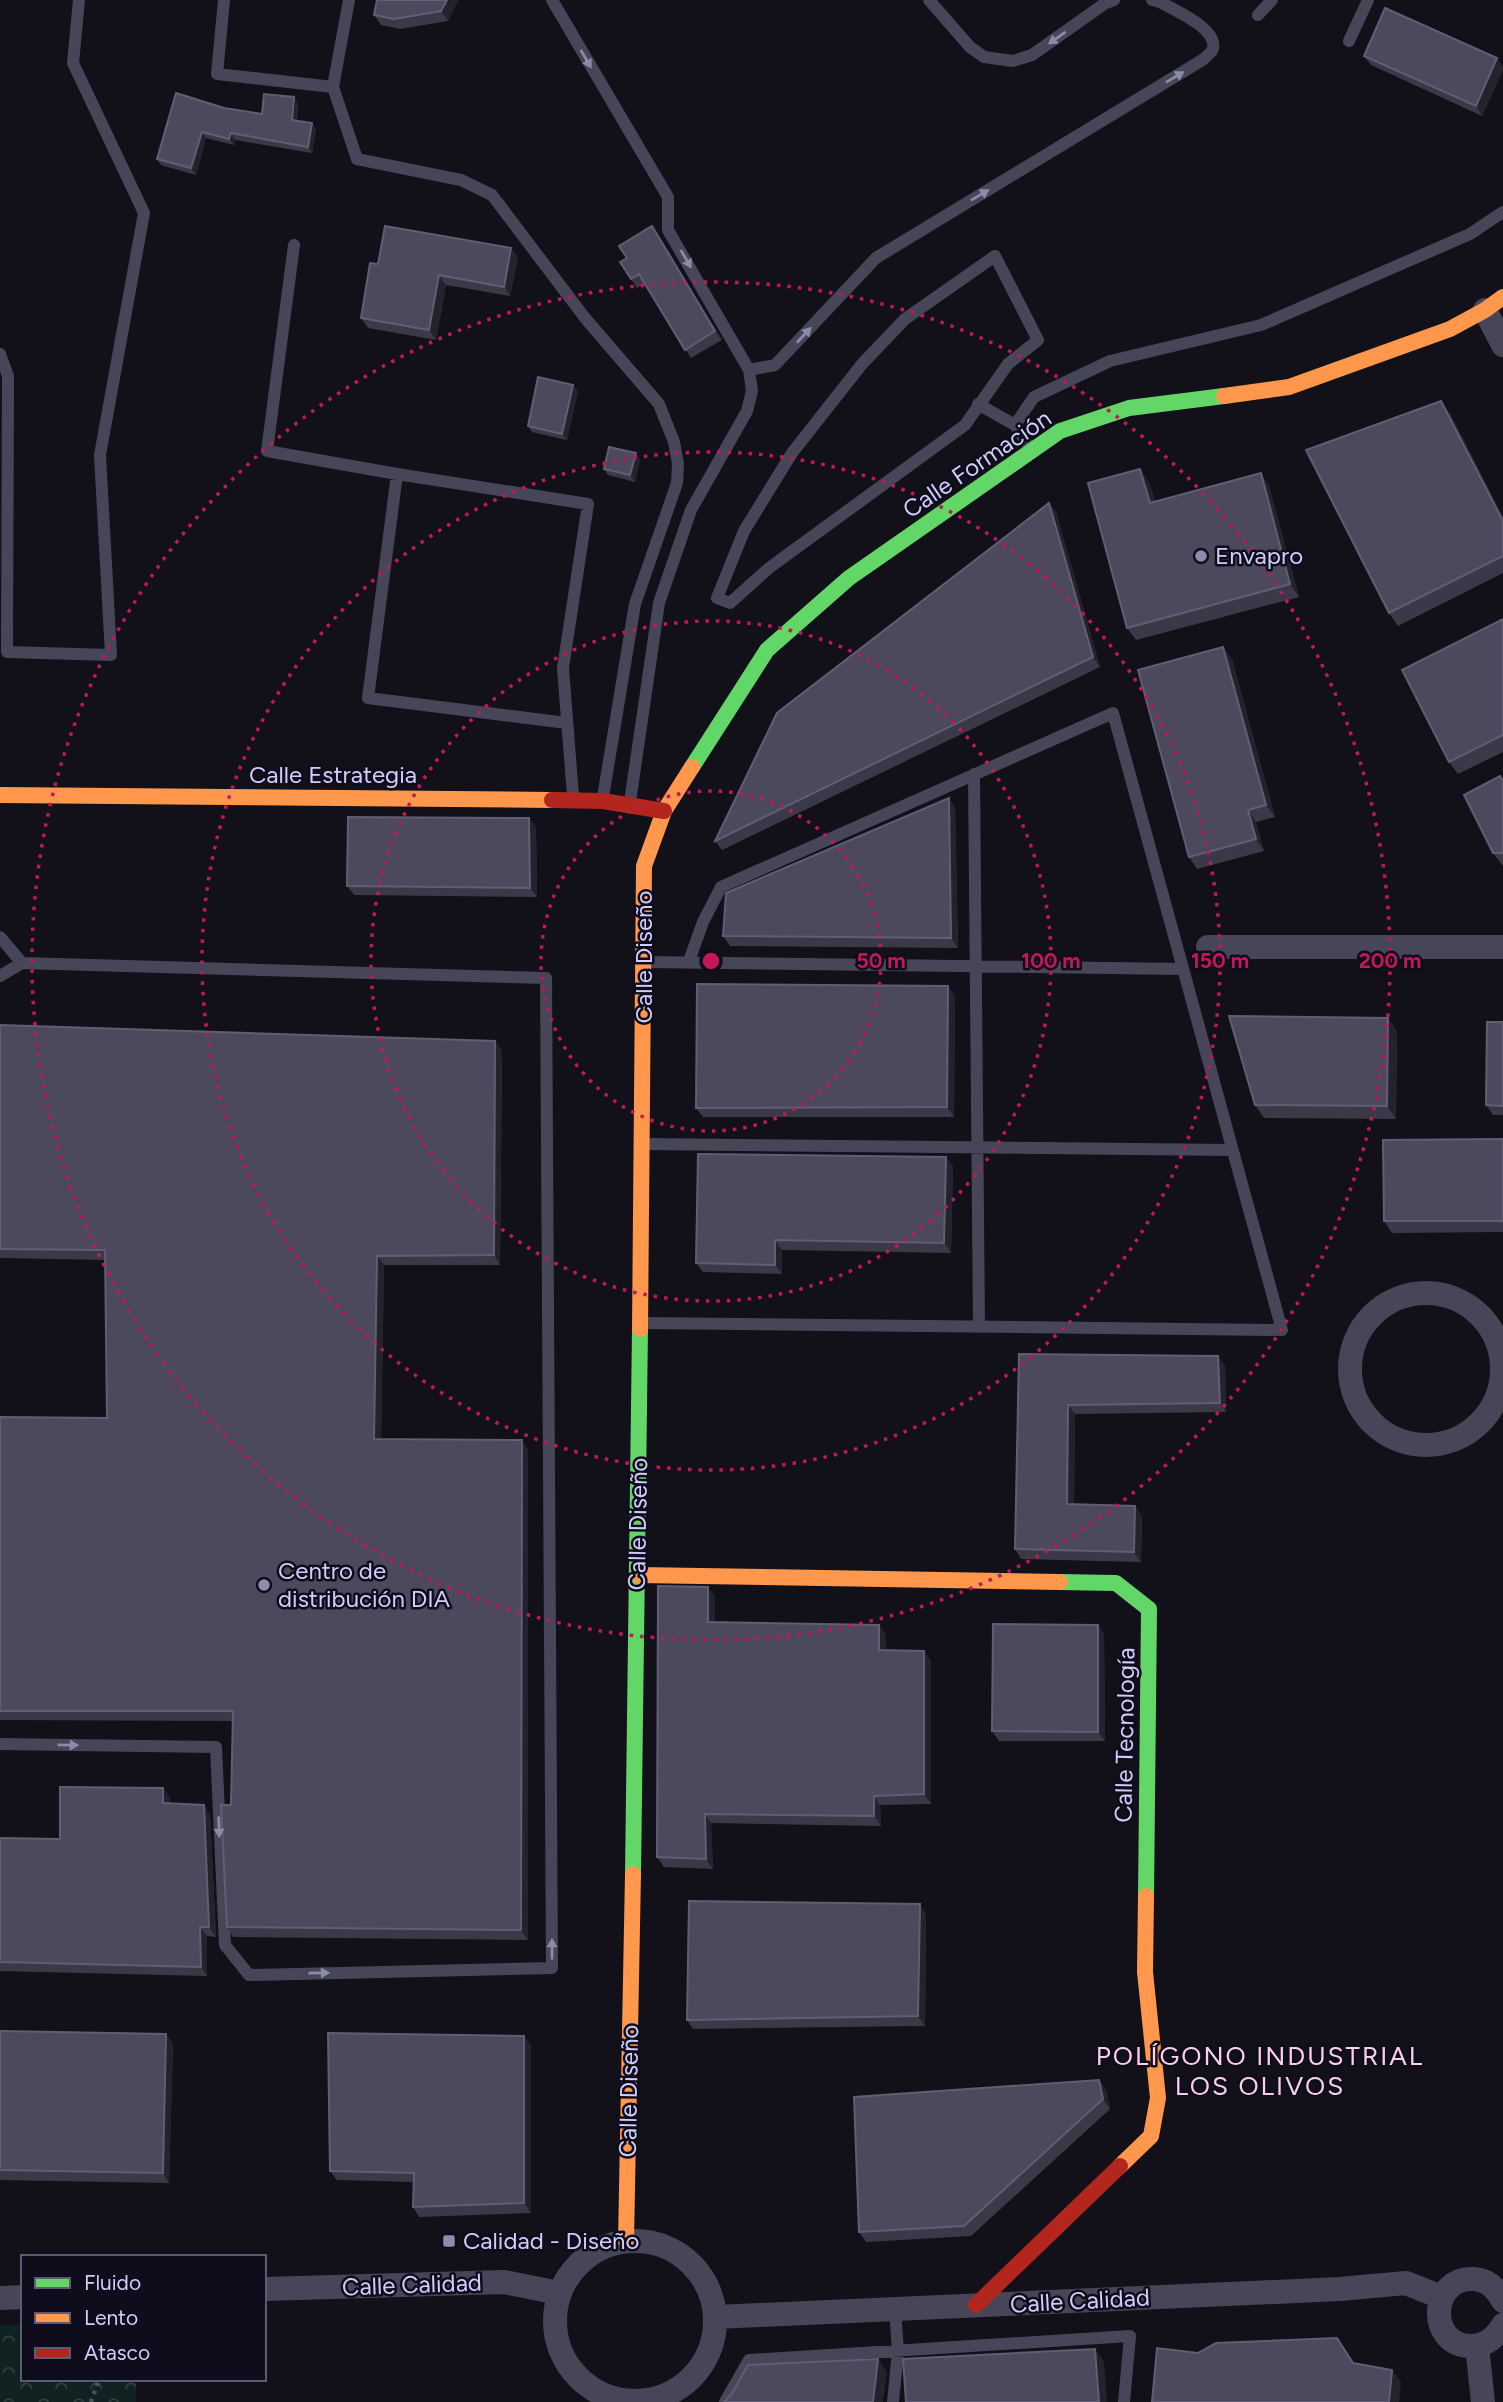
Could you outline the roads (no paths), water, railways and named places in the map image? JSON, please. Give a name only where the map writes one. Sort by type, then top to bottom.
[{"type":"street","points":[[1494,304],[1503,345]]},
{"type":"street","name":"Calle Formación","points":[[664,811],[767,650],[849,579],[1059,431],[1129,408],[1289,387],[1450,329],[1494,304]]},
{"type":"street","name":"Calle Estrategia","points":[[0,795],[574,800],[603,801],[664,811]]},
{"type":"street","name":"Calle Diseño","points":[[626,2241],[638,1575],[644,866],[664,811]]},
{"type":"street","points":[[1208,947],[1503,947]]},
{"type":"street","points":[[1421,1293],[1445,1295],[1494,1321],[1502,1365],[1500,1389],[1490,1411],[1474,1429],[1454,1440],[1430,1446],[1406,1443],[1384,1433],[1367,1418],[1354,1397],[1349,1374],[1352,1350],[1361,1328],[1377,1310],[1398,1298],[1421,1293]]},
{"type":"street","name":"Calle Tecnología","points":[[638,1575],[1116,1583],[1149,1609],[1145,1972],[1158,2098],[1151,2136],[976,2305]]},
{"type":"street","points":[[626,2241],[652,2242],[677,2252],[697,2269],[710,2291],[716,2317],[713,2340],[704,2362],[690,2381],[670,2394],[647,2401],[623,2401],[600,2394],[580,2381],[565,2362],[556,2340],[554,2316],[559,2292],[570,2273],[585,2257],[604,2246],[626,2241]]},
{"type":"street","points":[[1503,2301],[1491,2285],[1469,2279],[1458,2281],[1448,2288],[1441,2297],[1438,2309],[1438,2321],[1444,2332],[1453,2341],[1464,2346],[1477,2346],[1488,2342],[1497,2335],[1503,2325]]},
{"type":"street","name":"Calle Calidad","points":[[266,2290],[504,2282],[559,2292]]},
{"type":"street","name":"Calle Calidad","points":[[716,2317],[1406,2283],[1441,2297]]},
{"type":"street","points":[[0,2298],[21,2297]]},
{"type":"street","points":[[1477,2346],[1483,2402]]},
{"type":"lane","points":[[0,354],[8,376],[7,652],[111,655],[100,455],[144,213],[73,63],[79,0]]},
{"type":"lane","points":[[224,0],[217,74],[332,87]]},
{"type":"lane","points":[[349,0],[332,87],[357,159],[461,180],[492,195],[585,318],[659,404],[674,442],[678,464],[677,483],[635,604],[603,801]]},
{"type":"lane","points":[[552,0],[668,197],[668,230],[749,370],[752,391],[747,411],[691,510],[659,603],[629,806]]},
{"type":"lane","points":[[929,0],[970,47],[984,57],[1013,61],[1032,55],[1104,4],[1114,0]]},
{"type":"lane","points":[[749,370],[775,365],[876,258],[1204,59],[1212,50],[1213,43],[1205,28],[1153,0]]},
{"type":"lane","points":[[1258,15],[1272,0]]},
{"type":"lane","points":[[1349,41],[1368,0]]},
{"type":"lane","points":[[1015,425],[1034,397],[1110,360],[1261,326],[1470,234],[1503,212]]},
{"type":"lane","points":[[294,245],[267,451],[588,503],[563,668],[574,800]]},
{"type":"lane","points":[[995,256],[1038,340],[1008,363],[978,404],[965,425],[769,568],[730,603],[717,598],[744,531],[793,453],[862,364],[905,319],[995,256]]},
{"type":"lane","points":[[978,404],[1015,425],[1031,451]]},
{"type":"lane","points":[[397,474],[368,698],[567,723]]},
{"type":"lane","points":[[640,1323],[1282,1330],[1113,713],[721,887],[703,922],[690,961]]},
{"type":"lane","points":[[974,774],[979,1326]]},
{"type":"lane","points":[[0,937],[22,963]]},
{"type":"lane","points":[[644,962],[1183,969]]},
{"type":"lane","points":[[0,976],[22,963],[546,978],[552,1968],[249,1975],[225,1945],[216,1747],[0,1744]]},
{"type":"lane","points":[[642,1144],[1233,1150]]},
{"type":"lane","points":[[893,2402],[898,2352],[895,2309]]},
{"type":"lane","points":[[725,2402],[749,2360],[1130,2336],[1125,2402]]},
{"type":"place","name":"Envapro","points":[[1201,556]]},
{"type":"place","name":"Centro de distribución DIA","points":[[264,1585]]},
{"type":"place","name":"Calidad - Diseño","points":[[449,2241]]},
{"type":"district","name":"POLÍGONO INDUSTRIAL LOS OLIVOS","points":[[1260,2071]]}]
